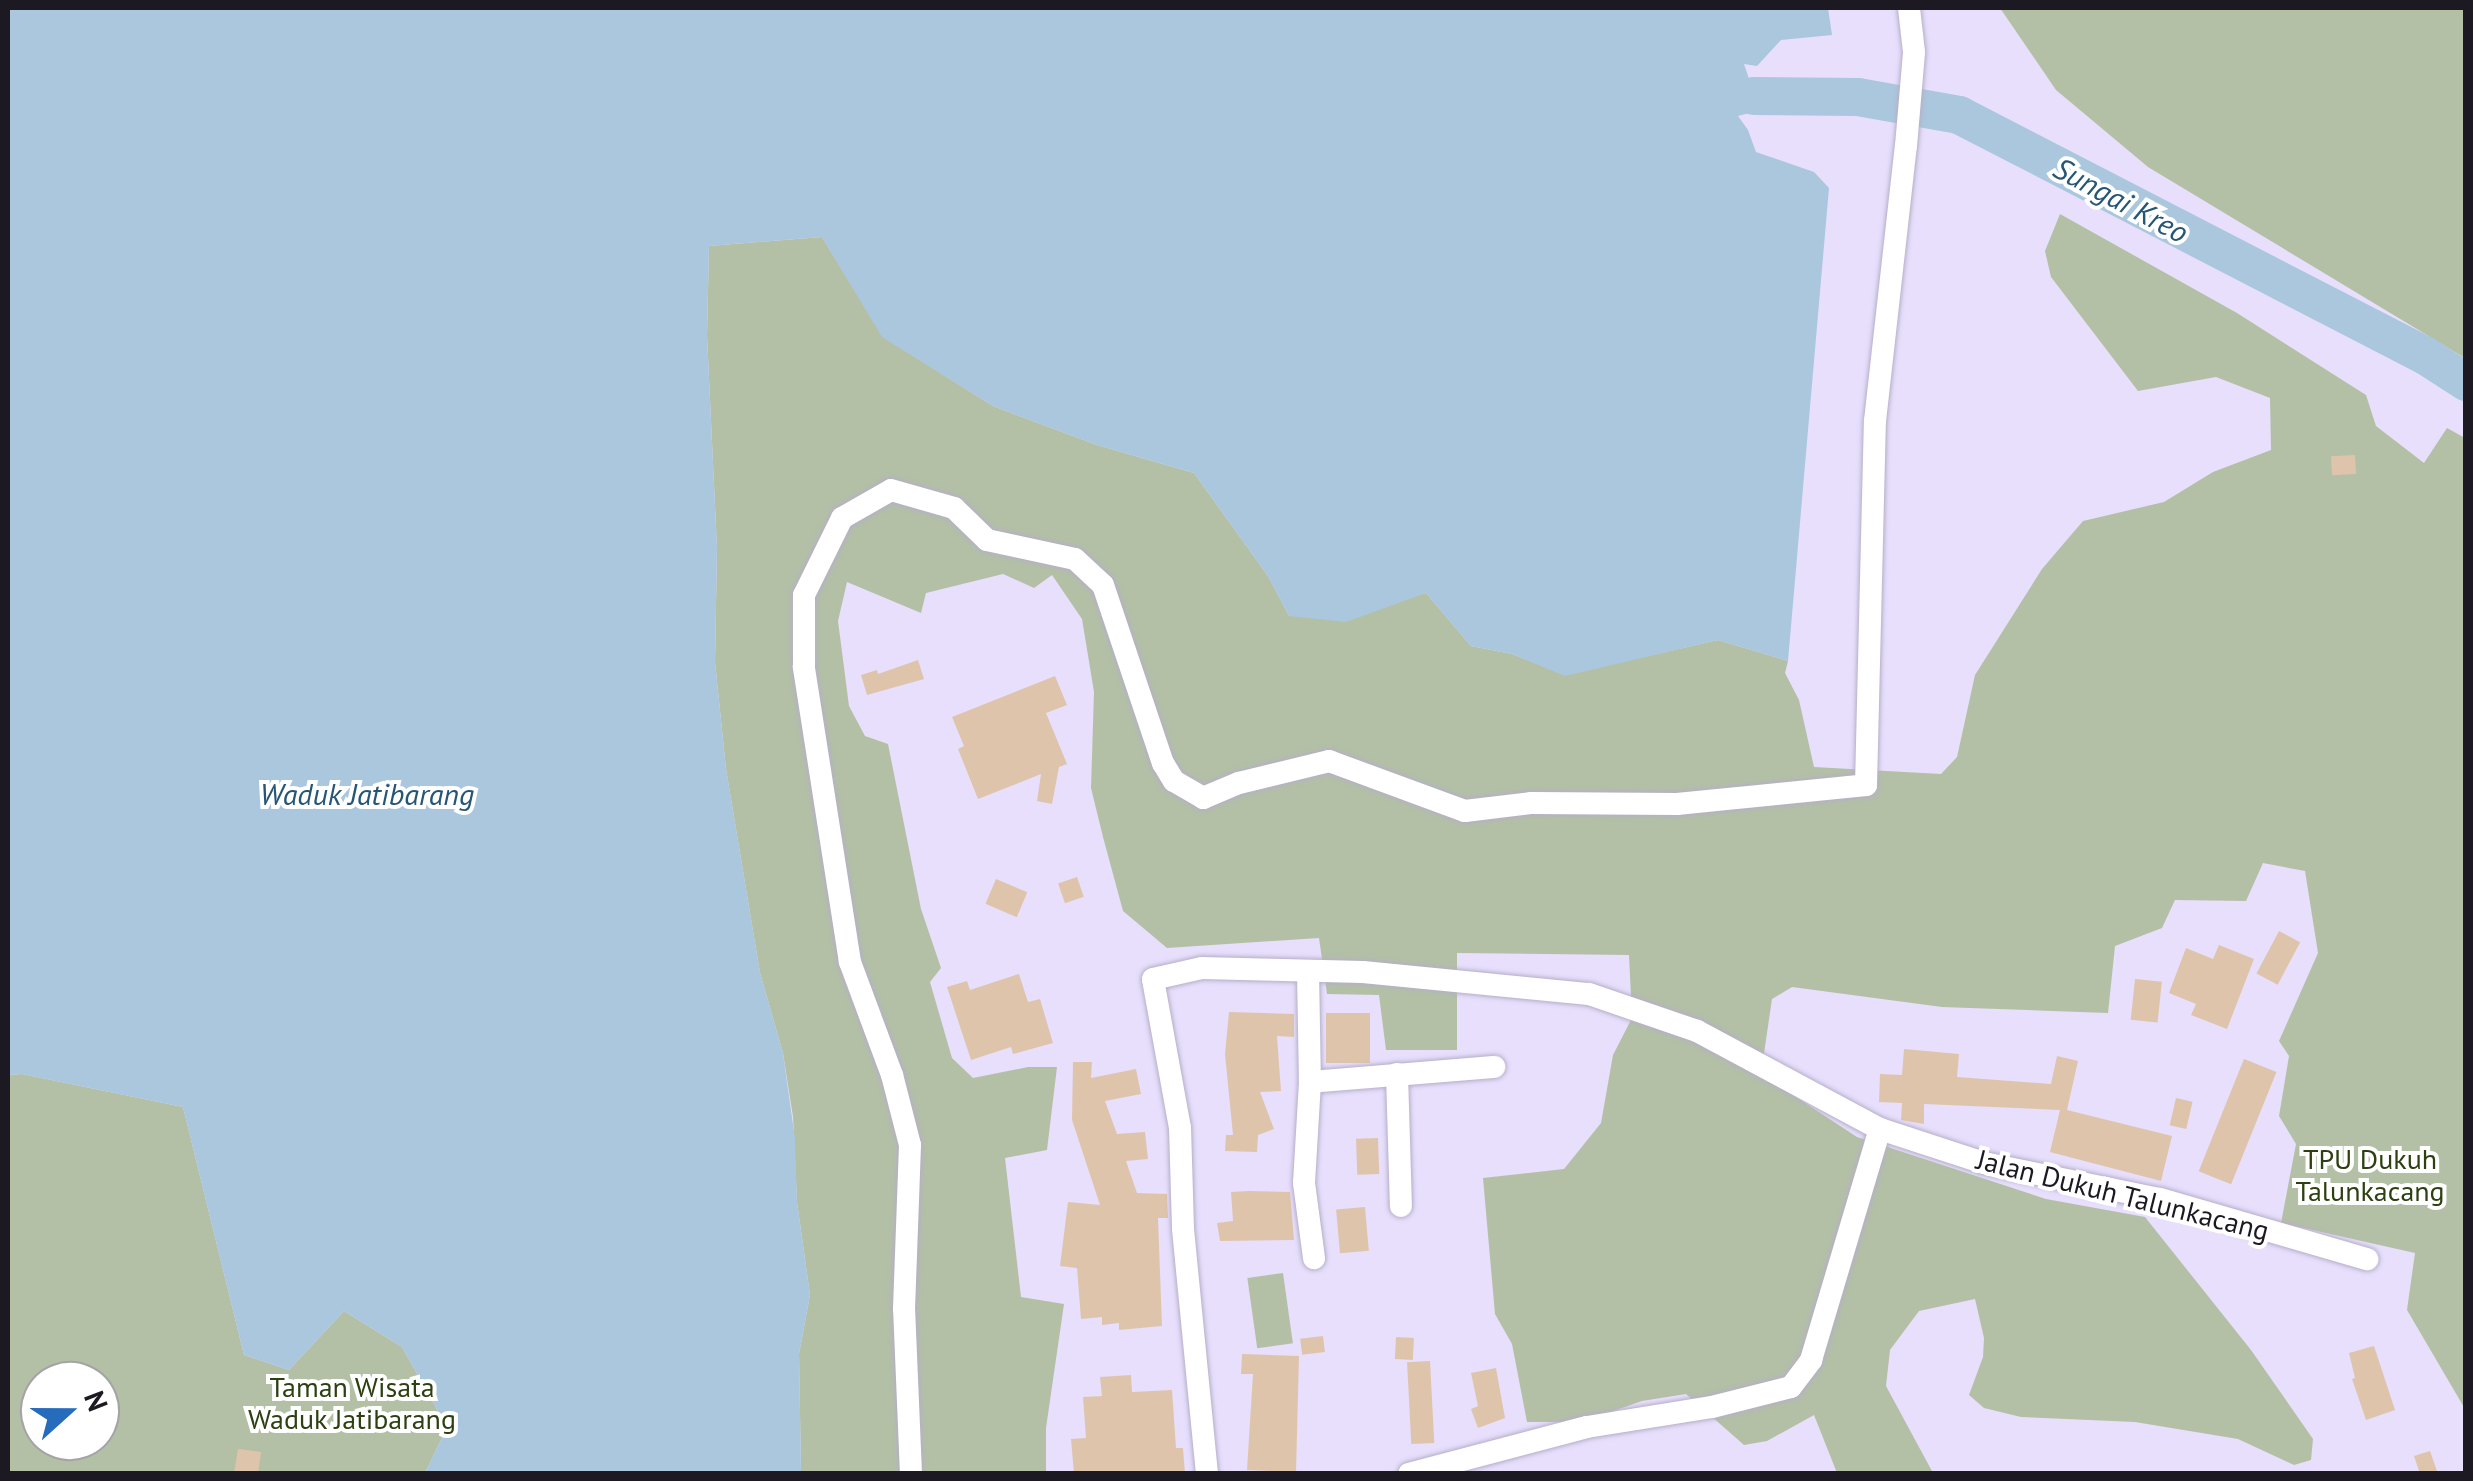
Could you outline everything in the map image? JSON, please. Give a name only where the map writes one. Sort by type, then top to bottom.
[{"type":"street","points":[[911,1474],[904,1309],[910,1145],[892,1076],[850,962],[804,666],[804,595],[842,518],[891,490],[954,508],[987,540],[1074,560],[1104,585],[1163,763],[1174,781],[1203,798],[1239,783],[1329,761],[1466,812],[1531,803],[1677,804],[1866,785],[1876,421],[1914,52],[1909,8]]},
{"type":"street","name":"Jalan Dukuh Talunkacang","points":[[1207,1474],[1183,1228],[1180,1128],[1154,979],[1202,968],[1363,972],[1589,994],[1697,1031],[1880,1130],[1984,1163],[2160,1199],[2367,1259]]},
{"type":"street","points":[[1308,970],[1310,1082],[1304,1183],[1314,1258]]},
{"type":"street","points":[[1310,1082],[1494,1067]]},
{"type":"street","points":[[1398,1074],[1401,1206]]},
{"type":"street","points":[[1409,1474],[1540,1438],[1626,1419],[1712,1407],[1790,1387],[1811,1360],[1880,1130]]},
{"type":"green space","points":[[2000,8],[2465,8],[2465,358],[2148,167],[2056,90]]},
{"type":"green space","name":"TPU Dukuh Talunkacang","points":[[2060,214],[2237,313],[2366,395],[2376,426],[2424,463],[2447,428],[2465,438],[2465,1409],[2407,1310],[2415,1253],[2281,1223],[2296,1144],[2279,1116],[2289,1056],[2279,1041],[2318,953],[2305,871],[2263,863],[2246,901],[2175,900],[2162,928],[2115,946],[2108,1013],[1942,1007],[1792,987],[1772,999],[1761,1074],[1857,1137],[2046,1199],[2145,1217],[2251,1350],[2313,1439],[2311,1460],[2294,1465],[2238,1439],[2135,1422],[2021,1417],[1984,1408],[1969,1395],[1983,1357],[1984,1338],[1975,1299],[1919,1311],[1890,1350],[1886,1386],[1933,1473],[1837,1473],[1814,1415],[1767,1441],[1744,1445],[1686,1394],[1642,1401],[1582,1422],[1527,1422],[1512,1344],[1495,1314],[1483,1178],[1564,1169],[1601,1123],[1613,1055],[1632,1018],[1629,955],[1457,953],[1457,1050],[1386,1050],[1379,995],[1327,994],[1319,938],[1167,948],[1123,911],[1103,837],[1091,788],[1094,692],[1082,619],[1052,575],[1034,588],[1003,574],[926,593],[921,613],[847,582],[838,621],[849,706],[865,736],[888,744],[921,909],[941,968],[930,982],[952,1058],[973,1078],[1028,1067],[1057,1067],[1047,1150],[1005,1158],[1021,1297],[1064,1304],[1046,1428],[1046,1473],[801,1473],[799,1354],[810,1295],[797,1202],[793,1117],[783,1053],[760,973],[726,769],[715,662],[717,548],[707,336],[709,246],[822,237],[883,337],[993,406],[1097,445],[1194,473],[1268,576],[1289,616],[1391,603],[1426,593],[1471,646],[1512,654],[1565,675],[1718,640],[1788,661],[1785,673],[1799,700],[1814,767],[1941,774],[1957,757],[1975,675],[2042,569],[2083,521],[2164,502],[2213,472],[2271,450],[2270,398],[2216,377],[2138,391],[2051,277],[2045,251]]},
{"type":"green space","name":"Taman Wisata Waduk Jatibarang","points":[[22,1074],[183,1107],[244,1355],[289,1370],[344,1311],[402,1347],[447,1427],[425,1473],[8,1474],[8,1075]]},
{"type":"green space","points":[[1283,1273],[1293,1343],[1257,1348],[1247,1278]]},
{"type":"water","name":"Waduk Jatibarang","points":[[8,8],[1828,8],[1832,35],[1781,40],[1757,66],[1744,64],[1749,79],[1757,83],[1753,112],[1738,116],[1756,152],[1814,172],[1829,188],[1788,661],[1718,640],[1565,676],[1512,654],[1471,646],[1426,593],[1346,622],[1289,616],[1268,576],[1194,473],[1097,445],[993,406],[882,337],[822,237],[709,246],[707,336],[717,548],[715,662],[726,769],[760,973],[783,1053],[795,1139],[797,1202],[810,1295],[799,1354],[801,1473],[425,1473],[447,1427],[402,1347],[344,1311],[289,1370],[244,1355],[183,1107],[22,1074],[8,1075]]},
{"type":"building","points":[[2355,455],[2356,474],[2332,475],[2331,456]]},
{"type":"building","points":[[918,660],[924,679],[867,695],[861,675],[877,670],[878,674]]},
{"type":"building","points":[[1055,676],[1067,705],[1046,713],[1067,764],[1059,767],[1052,804],[1037,801],[1041,774],[978,799],[958,749],[964,746],[952,717]]},
{"type":"building","points":[[1077,877],[1084,897],[1065,903],[1058,884]]},
{"type":"building","points":[[996,879],[1027,892],[1017,917],[985,904]]},
{"type":"building","points":[[2279,931],[2300,942],[2278,985],[2256,973]]},
{"type":"building","points":[[2219,945],[2254,959],[2227,1029],[2191,1015],[2196,1004],[2169,993],[2186,948],[2213,959]]},
{"type":"building","points":[[1019,974],[1028,1002],[1040,999],[1053,1043],[1013,1054],[1011,1047],[971,1060],[947,987],[967,981],[970,990]]},
{"type":"building","points":[[2135,979],[2162,982],[2158,1023],[2131,1020]]},
{"type":"building","points":[[1229,1012],[1294,1014],[1294,1037],[1277,1036],[1281,1091],[1260,1092],[1274,1129],[1258,1135],[1257,1152],[1225,1151],[1226,1135],[1233,1135],[1225,1054]]},
{"type":"building","points":[[1326,1013],[1370,1013],[1370,1063],[1326,1063]]},
{"type":"building","points":[[1904,1049],[1959,1054],[1957,1077],[2051,1084],[2057,1056],[2078,1061],[2067,1110],[2172,1136],[2161,1181],[2050,1152],[2060,1110],[1924,1104],[1924,1124],[1901,1120],[1902,1103],[1879,1102],[1880,1074],[1902,1075]]},
{"type":"building","points":[[2244,1059],[2276,1072],[2231,1184],[2199,1171]]},
{"type":"building","points":[[1073,1062],[1092,1062],[1091,1078],[1136,1069],[1141,1094],[1105,1101],[1117,1134],[1145,1132],[1148,1159],[1126,1161],[1137,1193],[1167,1194],[1168,1218],[1158,1218],[1162,1326],[1119,1330],[1119,1323],[1102,1325],[1102,1317],[1081,1319],[1077,1268],[1060,1266],[1068,1202],[1100,1205],[1072,1120]]},
{"type":"building","points":[[2176,1098],[2193,1102],[2186,1129],[2170,1125]]},
{"type":"building","points":[[1378,1138],[1379,1174],[1357,1175],[1356,1139]]},
{"type":"building","points":[[1231,1192],[1290,1192],[1294,1240],[1220,1241],[1217,1223],[1233,1221]]},
{"type":"building","points":[[1365,1207],[1369,1251],[1340,1253],[1336,1210]]},
{"type":"building","points":[[1323,1336],[1325,1352],[1302,1355],[1300,1339]]},
{"type":"building","points":[[1396,1337],[1414,1338],[1413,1360],[1395,1359]]},
{"type":"building","points":[[2374,1346],[2395,1410],[2366,1420],[2352,1379],[2355,1378],[2349,1353]]},
{"type":"building","points":[[1242,1354],[1299,1356],[1296,1472],[1247,1470],[1253,1374],[1241,1374]]},
{"type":"building","points":[[1430,1361],[1434,1443],[1411,1444],[1407,1362]]},
{"type":"building","points":[[1496,1368],[1505,1418],[1478,1428],[1471,1409],[1478,1406],[1471,1373]]},
{"type":"building","points":[[1131,1375],[1132,1392],[1172,1390],[1176,1448],[1183,1448],[1185,1474],[1074,1474],[1071,1439],[1086,1438],[1083,1397],[1102,1396],[1100,1377]]},
{"type":"building","points":[[238,1449],[261,1452],[258,1474],[234,1474]]},
{"type":"building","points":[[2430,1451],[2438,1474],[2420,1474],[2414,1456]]},
{"type":"waterway","name":"Sungai Kreo","points":[[1754,96],[1858,97],[1959,115],[2426,356],[2466,382]]}]
